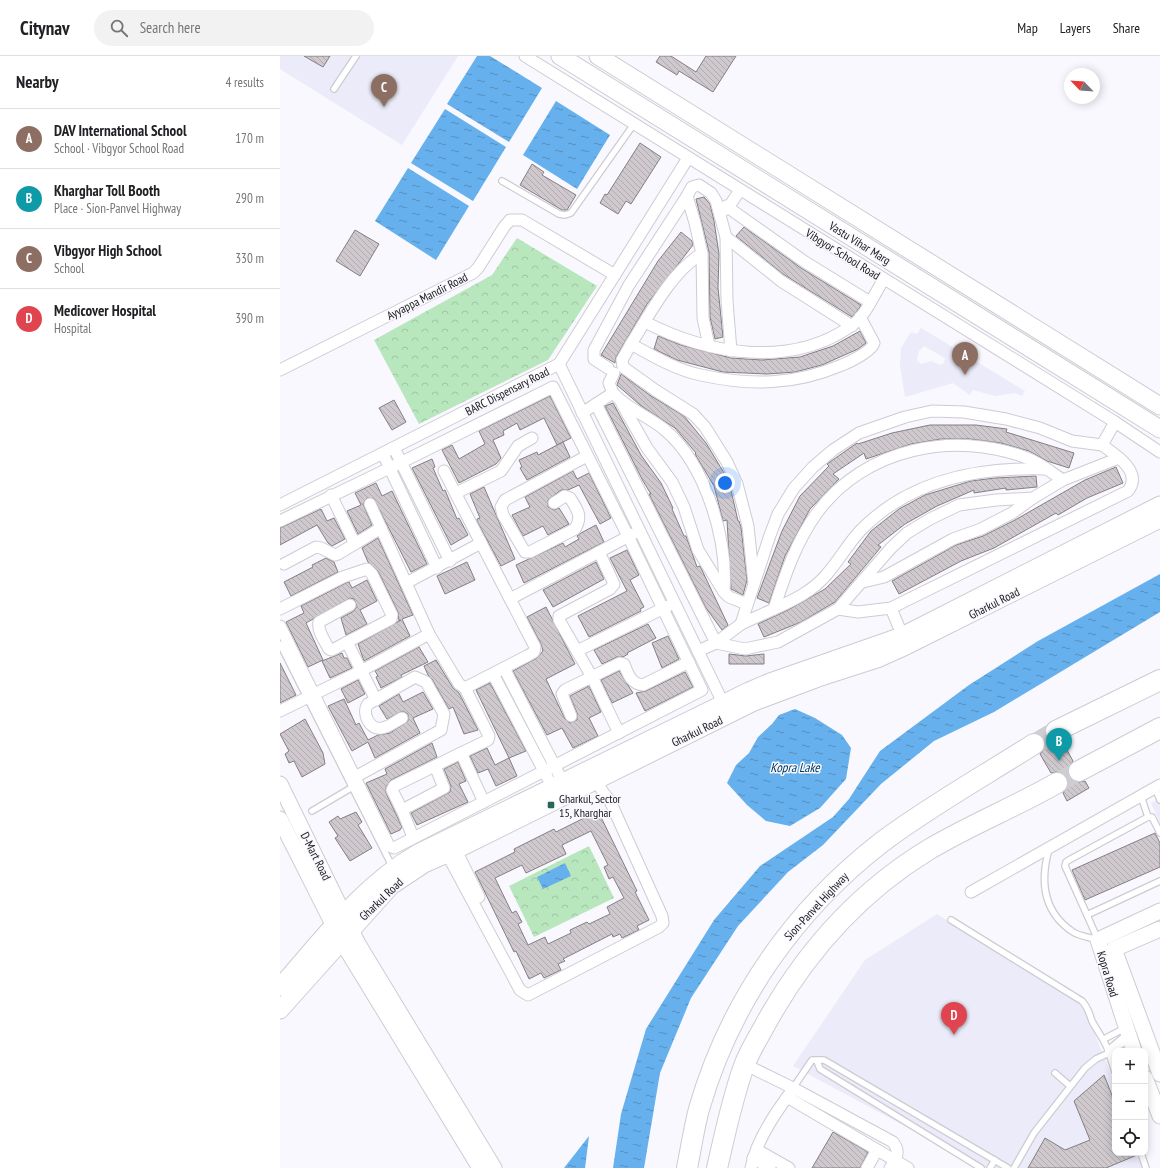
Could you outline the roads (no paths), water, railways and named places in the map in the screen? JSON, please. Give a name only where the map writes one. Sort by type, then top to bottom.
[{"type":"highway","points":[[1056,731],[1160,680]]},
{"type":"highway","points":[[1079,771],[1160,728]]},
{"type":"highway","name":"Sion-Panvel Highway","points":[[687,1168],[699,1110],[721,1048],[750,989],[788,934],[833,885],[883,842],[912,821],[1034,744]]},
{"type":"highway","points":[[717,1168],[728,1118],[744,1064],[776,1004],[812,953],[854,907],[896,873],[928,851],[1057,783]]},
{"type":"main road","name":"Vastu Vihar Marg","points":[[560,56],[1160,429]]},
{"type":"main road","points":[[598,56],[1160,406]]},
{"type":"main road","points":[[1045,358],[1056,341]]},
{"type":"main road","name":"Gharkul Road","points":[[904,641],[1160,505]]},
{"type":"main road","name":"Gharkul Road","points":[[280,1010],[342,927],[393,868],[418,853],[560,790],[597,779],[727,709],[770,682],[904,641],[1160,519]]},
{"type":"main road","name":"Gharkul Road","points":[[280,987],[342,927],[400,878],[424,864],[451,852],[560,790]]},
{"type":"street","name":"Vibgyor School Road","points":[[525,56],[737,189],[1115,422],[1160,452]]},
{"type":"street","name":"BARC Dispensary Road","points":[[280,505],[559,364],[688,158]]},
{"type":"street","points":[[747,604],[729,596],[724,592],[698,550],[684,507],[672,482],[647,448],[616,397],[609,383],[611,370],[594,359],[594,350],[629,286],[692,188],[699,185],[712,192],[723,211],[870,302]]},
{"type":"street","points":[[730,351],[727,301],[726,237],[723,211],[726,202],[737,189]]},
{"type":"street","points":[[687,196],[702,254],[703,318],[709,346]]},
{"type":"street","name":"Ayyappa Mandir Road","points":[[280,370],[473,273],[510,220],[522,220],[615,275]]},
{"type":"street","points":[[726,237],[781,281],[852,326]]},
{"type":"street","points":[[702,254],[692,260],[679,272],[631,344],[622,360],[623,368],[654,390],[693,414],[705,427],[727,462],[737,484],[745,513],[751,547],[754,584]]},
{"type":"street","points":[[645,322],[684,339],[730,351],[783,352],[817,343],[852,326],[870,302],[884,279]]},
{"type":"street","points":[[631,344],[665,362],[701,375],[758,383],[795,380],[830,370],[851,361],[873,347],[874,343],[860,316]]},
{"type":"street","points":[[559,364],[727,709]]},
{"type":"street","points":[[280,520],[390,468],[550,387],[555,389],[702,690],[394,848],[389,846],[353,782],[310,696],[280,626]]},
{"type":"street","points":[[582,413],[596,404],[616,397]]},
{"type":"street","points":[[616,397],[664,429],[688,454],[712,509],[724,550],[724,592]]},
{"type":"street","points":[[596,404],[716,643]]},
{"type":"street","points":[[741,624],[778,514],[794,488],[813,467],[833,450],[859,433],[905,417],[932,411],[964,412],[1006,418],[1040,428],[1072,441],[1102,445],[1129,468],[1132,475],[1133,485],[1128,491],[891,608],[858,612],[838,609]]},
{"type":"street","points":[[1102,445],[1115,422]]},
{"type":"street","points":[[456,493],[500,471],[518,446],[532,438]]},
{"type":"street","points":[[774,609],[796,549],[818,512],[837,491],[875,463],[905,452],[927,447],[965,444],[998,449],[1028,458],[1063,480]]},
{"type":"street","points":[[394,448],[400,463],[450,561]]},
{"type":"street","points":[[382,454],[437,568]]},
{"type":"street","points":[[554,503],[565,496],[570,498],[580,515],[579,522],[575,528],[530,552],[525,552],[504,515],[501,507],[505,500],[587,456]]},
{"type":"street","points":[[863,582],[884,577],[953,539],[981,530],[1012,513],[1063,480],[1119,458]]},
{"type":"street","points":[[698,651],[716,643],[741,624],[800,597],[827,575],[860,531],[877,515],[910,493],[935,483],[965,475],[1020,468],[1045,468]]},
{"type":"street","points":[[444,471],[535,647],[534,652],[465,688]]},
{"type":"street","points":[[331,495],[355,544]]},
{"type":"street","points":[[716,643],[745,649],[778,642],[838,609],[906,533],[930,519],[959,505],[996,500],[1033,498]]},
{"type":"street","points":[[370,504],[428,634],[459,684],[465,688],[489,736],[488,740],[394,786],[392,790],[413,837]]},
{"type":"street","points":[[284,564],[316,547],[335,555],[381,528]]},
{"type":"street","points":[[510,599],[640,530]]},
{"type":"street","points":[[406,583],[437,568],[481,543]]},
{"type":"street","points":[[599,552],[614,584],[610,589],[559,616],[558,620],[592,677],[619,733]]},
{"type":"street","points":[[280,609],[343,577],[368,569],[372,574],[392,615],[391,619],[332,650],[329,649],[318,626],[319,622],[350,605]]},
{"type":"street","points":[[577,651],[675,602]]},
{"type":"street","points":[[891,608],[904,641]]},
{"type":"street","points":[[280,711],[361,671],[428,634]]},
{"type":"street","points":[[347,642],[376,700]]},
{"type":"street","points":[[572,716],[562,694],[565,690],[620,663],[624,664],[630,678],[637,685],[643,685],[689,662]]},
{"type":"street","points":[[504,668],[555,766],[560,790]]},
{"type":"street","points":[[493,674],[544,771],[560,790]]},
{"type":"street","points":[[353,782],[441,730],[444,723],[444,714],[426,682],[420,678],[415,677],[365,708],[365,715],[371,726],[382,728],[402,718]]},
{"type":"street","points":[[462,753],[484,802]]},
{"type":"street","points":[[402,810],[444,788],[435,766]]},
{"type":"street","points":[[597,779],[618,832]]},
{"type":"street","name":"D-Mart Road","points":[[280,784],[342,927]]},
{"type":"street","points":[[971,892],[1157,787]]},
{"type":"street","points":[[451,852],[520,990],[528,995],[659,927],[662,923],[662,916],[607,803]]},
{"type":"street","name":"D-Mart Road","points":[[280,820],[342,927]]},
{"type":"street","points":[[460,870],[479,897]]},
{"type":"street","name":"Kopra Road","points":[[1160,910],[1098,940],[1157,1057],[1160,1074]]},
{"type":"street","points":[[342,927],[480,1168]]},
{"type":"street","points":[[342,927],[358,944],[494,1168]]},
{"type":"street","name":"Kopra Road","points":[[1129,1038],[1115,972],[1114,950],[1160,929]]},
{"type":"street","points":[[744,1064],[790,1092],[877,1150],[892,1164],[908,1168]]},
{"type":"street","points":[[1147,1084],[1160,1116]]},
{"type":"street","points":[[754,1159],[769,1125],[790,1092]]},
{"type":"street","points":[[790,1092],[893,1142],[898,1147],[898,1154],[892,1164]]},
{"type":"street","points":[[867,1168],[877,1150]]},
{"type":"street","points":[[754,1159],[770,1168]]},
{"type":"street","points":[[754,1159],[789,1168]]},
{"type":"lane","points":[[334,89],[356,56]]},
{"type":"lane","points":[[502,181],[559,214],[565,215],[572,213],[634,124]]},
{"type":"lane","points":[[280,644],[310,696]]},
{"type":"lane","points":[[312,811],[353,782],[393,868]]},
{"type":"lane","points":[[1157,787],[1160,800]]},
{"type":"lane","points":[[1141,796],[1148,817]]},
{"type":"lane","points":[[1098,940],[1065,866],[1066,862],[1148,817],[1152,817],[1160,833]]},
{"type":"lane","points":[[1049,849],[1043,868],[1044,887],[1049,905],[1060,921],[1074,933],[1098,940],[1114,950]]},
{"type":"lane","points":[[1087,915],[1160,881]]},
{"type":"lane","points":[[950,920],[1082,1001],[1086,1005],[1092,1022],[1104,1038],[1112,1063]]},
{"type":"lane","points":[[1104,1038],[1129,1038]]},
{"type":"lane","points":[[1014,1168],[1034,1133],[1085,1068],[1096,1059],[1129,1038]]},
{"type":"lane","points":[[790,1092],[812,1060],[824,1060],[830,1062],[1008,1168]]},
{"type":"lane","points":[[817,1061],[820,1069],[981,1168]]},
{"type":"lane","points":[[1055,1073],[1070,1086]]},
{"type":"lane","points":[[1142,1156],[1146,1168]]},
{"type":"lane","points":[[990,1168],[994,1160]]},
{"type":"water","points":[[477,56],[490,56],[542,88],[509,142],[447,104]]},
{"type":"water","points":[[556,101],[610,135],[577,189],[523,155]]},
{"type":"water","points":[[445,109],[506,147],[473,201],[411,163]]},
{"type":"water","points":[[408,168],[469,206],[436,260],[375,221]]},
{"type":"water","points":[[1160,574],[1160,612],[994,712],[934,741],[881,784],[823,845],[788,872],[738,926],[691,998],[660,1073],[644,1168],[613,1168],[621,1114],[646,1029],[714,920],[760,866],[833,817],[849,799],[880,751],[969,685],[1038,641]]},
{"type":"water","name":"Kopra Lake","points":[[795,709],[815,718],[842,735],[851,748],[846,779],[820,808],[790,826],[766,821],[747,805],[727,783],[736,765],[749,753],[758,737],[779,715]]},
{"type":"water","points":[[565,863],[571,876],[543,889],[537,877]]},
{"type":"water","points":[[589,1136],[585,1168],[564,1168]]},
{"type":"tunnel","points":[[1034,744],[1056,731]]},
{"type":"tunnel","points":[[1057,783],[1079,771]]},
{"type":"place","name":"Vibgyor High School","points":[[384,107]]},
{"type":"place","name":"DAV International School","points":[[965,375]]},
{"type":"place","name":"Kharghar Toll Booth","points":[[1059,761]]},
{"type":"place","name":"Gharkul, Sector 15, Kharghar","points":[[551,805]]},
{"type":"place","name":"Medicover Hospital","points":[[954,1035]]}]
